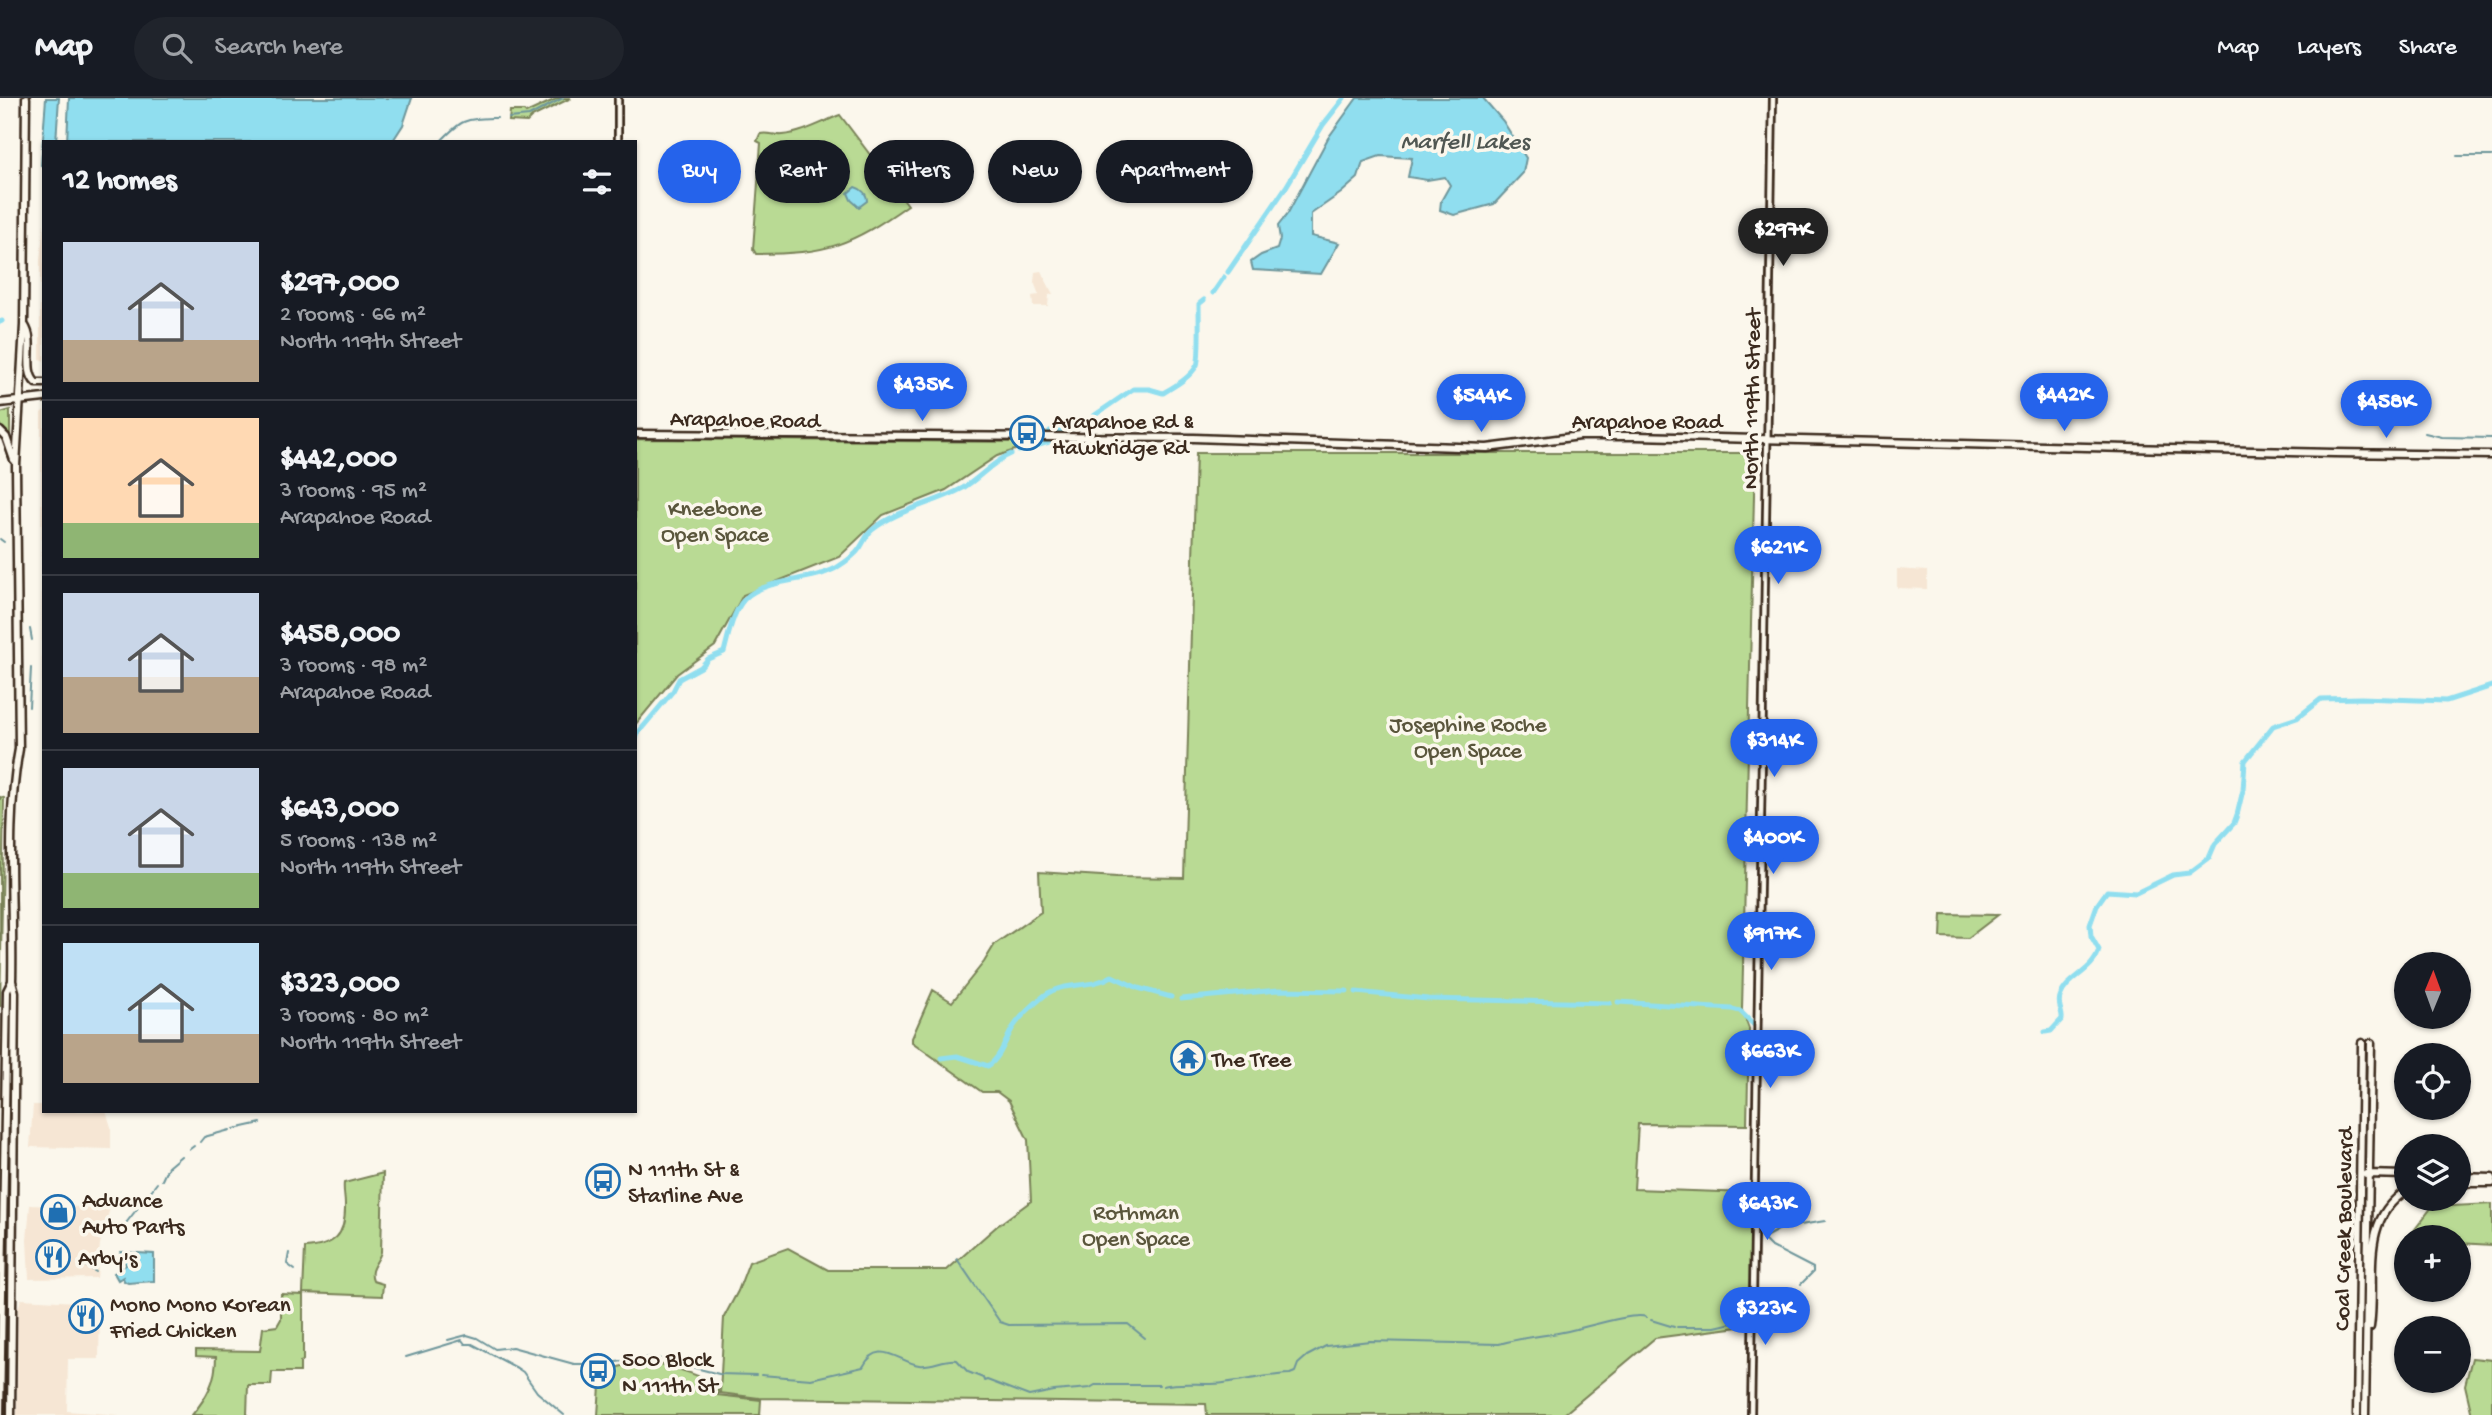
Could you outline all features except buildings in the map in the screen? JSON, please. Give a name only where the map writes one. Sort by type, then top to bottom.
[{"type":"main road","points":[[11,1415],[15,992],[12,981],[13,783],[19,749],[16,466],[24,325],[26,98]]},
{"type":"main road","points":[[24,325],[30,334],[31,378],[36,383],[42,383]]},
{"type":"main road","points":[[0,403],[42,398]]},
{"type":"main road","points":[[0,431],[6,437],[16,466]]},
{"type":"main road","name":"Arapahoe Road","points":[[637,434],[1194,438],[1487,447],[1580,436],[1767,438],[2492,455]]},
{"type":"main road","points":[[0,1415],[7,991],[12,981]]},
{"type":"main road","name":"Coal Creek Boulevard","points":[[2362,1043],[2367,1353],[2365,1415]]},
{"type":"main road","name":"Coal Creek Boulevard","points":[[2357,1415],[2371,1044]]},
{"type":"main road","points":[[2365,1174],[2394,1175]]},
{"type":"main road","points":[[2471,1177],[2492,1178]]},
{"type":"main road","points":[[2471,1183],[2492,1184]]},
{"type":"main road","points":[[2367,1353],[2372,1313],[2375,1230],[2394,1198]]},
{"type":"street","points":[[618,98],[618,140]]},
{"type":"street","name":"North 119th Street","points":[[1751,1415],[1773,98]]},
{"type":"shaded area","points":[[42,242],[42,360],[40,359]]},
{"type":"shaded area","points":[[1041,271],[1053,294],[1049,295],[1048,306],[1033,306],[1032,296],[1039,295],[1034,282],[1035,272]]},
{"type":"shaded area","points":[[42,412],[42,704],[41,413]]},
{"type":"shaded area","points":[[1897,569],[1927,571],[1927,589],[1897,588]]},
{"type":"shaded area","points":[[33,1105],[42,1105],[42,1113],[107,1113],[111,1127],[111,1149],[30,1147]]},
{"type":"shaded area","points":[[30,1205],[110,1208],[100,1244],[97,1278],[29,1279],[27,1240]]},
{"type":"shaded area","points":[[21,1299],[96,1303],[100,1310],[99,1359],[68,1359],[67,1411],[120,1415],[17,1415],[18,1309]]},
{"type":"green space","points":[[558,98],[571,98],[527,122],[509,121],[510,111],[526,113]]},
{"type":"green space","points":[[840,115],[864,147],[864,203],[908,205],[870,230],[837,245],[802,252],[756,254],[753,249],[756,203],[850,203],[850,140],[757,140],[760,134],[780,135],[805,130]]},
{"type":"green space","points":[[10,410],[10,439],[0,428],[0,413]]},
{"type":"green space","name":"Kneebone Open Space","points":[[637,439],[1039,442],[997,456],[946,490],[883,515],[839,557],[743,595],[715,646],[677,674],[637,723]]},
{"type":"green space","points":[[1196,453],[1755,453],[1742,1010],[1749,1029],[1747,1125],[1638,1124],[1634,1189],[1750,1193],[1750,1291],[1746,1326],[1655,1338],[1563,1415],[1207,1415],[1206,1404],[759,1398],[720,1393],[724,1317],[749,1262],[788,1248],[828,1270],[947,1270],[997,1226],[1031,1201],[1028,1140],[1009,1101],[997,1092],[982,1092],[912,1042],[912,1038],[933,990],[952,1002],[995,944],[1041,912],[1039,872],[1184,878]]},
{"type":"green space","points":[[0,797],[4,798],[0,1007]]},
{"type":"green space","points":[[1942,914],[1998,915],[1968,938],[1941,937]]},
{"type":"green space","points":[[383,1173],[381,1252],[372,1273],[373,1281],[383,1284],[382,1296],[303,1293],[305,1248],[331,1242],[340,1232],[345,1216],[344,1183]]},
{"type":"green space","points":[[2492,1204],[2492,1245],[2471,1244],[2471,1225],[2418,1225],[2429,1211],[2471,1211],[2471,1205]]},
{"type":"green space","points":[[281,1294],[303,1295],[303,1361],[300,1362],[300,1372],[272,1372],[271,1385],[248,1385],[247,1415],[192,1415],[210,1388],[216,1366],[216,1357],[196,1356],[196,1350],[260,1351],[263,1328],[277,1326],[281,1319]]},
{"type":"green space","points":[[2472,1358],[2492,1360],[2492,1415],[2472,1415],[2467,1393],[2471,1393]]},
{"type":"green space","points":[[656,1363],[688,1372],[718,1386],[718,1395],[761,1400],[760,1415],[598,1415],[601,1371],[631,1364]]},
{"type":"water","points":[[46,98],[59,98],[56,140],[43,140]]},
{"type":"water","points":[[69,98],[412,98],[403,125],[393,140],[67,140]]},
{"type":"water","name":"Marfell Lakes","points":[[1357,98],[1483,98],[1503,121],[1526,158],[1523,173],[1494,204],[1454,215],[1440,210],[1441,201],[1450,185],[1445,177],[1427,180],[1408,177],[1412,158],[1380,156],[1363,162],[1358,178],[1311,214],[1311,236],[1339,243],[1321,274],[1253,270],[1251,262],[1277,249],[1280,239],[1278,226],[1288,213],[1328,138]]},
{"type":"water","points":[[855,187],[864,192],[864,203],[859,207],[851,200],[850,191]]},
{"type":"water","points":[[121,1252],[154,1254],[154,1281],[128,1283],[123,1277],[118,1280],[114,1273],[126,1265]]},
{"type":"waterway","points":[[509,118],[529,116],[563,98]]},
{"type":"waterway","points":[[1228,272],[1286,187],[1323,125],[1344,98]]},
{"type":"waterway","points":[[442,140],[465,121],[497,118]]},
{"type":"waterway","points":[[2457,156],[2492,156]]},
{"type":"waterway","points":[[1213,293],[1224,277]]},
{"type":"waterway","points":[[1048,434],[1050,431],[1085,426],[1095,415],[1133,389],[1149,389],[1163,393],[1187,377],[1198,361],[1199,304],[1204,300]]},
{"type":"waterway","points":[[2425,433],[2442,437],[2492,438]]},
{"type":"waterway","points":[[1019,451],[1049,442]]},
{"type":"waterway","points":[[637,736],[673,691],[679,679],[701,667],[708,659],[724,652],[735,614],[749,595],[769,586],[815,576],[836,568],[855,554],[870,532],[882,523],[963,488],[1011,454]]},
{"type":"waterway","points":[[0,539],[4,542]]},
{"type":"waterway","points":[[30,629],[32,640]]},
{"type":"waterway","points":[[29,707],[31,668]]},
{"type":"waterway","points":[[2045,1032],[2051,1031],[2062,1019],[2059,1000],[2063,990],[2096,958],[2099,950],[2091,936],[2090,925],[2097,905],[2107,891],[2136,893],[2173,875],[2189,873],[2209,858],[2215,844],[2234,823],[2237,815],[2243,790],[2245,761],[2273,726],[2297,718],[2321,699],[2446,701],[2492,686]]},
{"type":"waterway","points":[[941,1058],[957,1056],[988,1066],[999,1054],[1022,1016],[1045,995],[1061,988],[1112,976],[1138,988],[1171,997]]},
{"type":"waterway","points":[[1181,999],[1278,990],[1347,991]]},
{"type":"waterway","points":[[1356,992],[1428,999],[1610,1003]]},
{"type":"waterway","points":[[1618,1002],[1732,1009],[1740,1011],[1754,1025]]},
{"type":"waterway","points":[[234,1129],[261,1123]]},
{"type":"waterway","points":[[200,1142],[204,1137],[230,1130]]},
{"type":"waterway","points":[[190,1149],[194,1146]]},
{"type":"waterway","points":[[162,1180],[168,1167],[181,1156]]},
{"type":"waterway","points":[[123,1227],[157,1183]]},
{"type":"waterway","points":[[1801,1284],[1813,1272],[1813,1268],[1770,1246],[1764,1240],[1765,1237],[1782,1228],[1825,1221]]},
{"type":"waterway","points":[[289,1253],[287,1264],[295,1270]]},
{"type":"waterway","points":[[957,1259],[1000,1322],[1009,1325],[1128,1324],[1145,1338]]},
{"type":"waterway","points":[[84,1265],[96,1272]]},
{"type":"waterway","points":[[1758,1317],[1789,1298],[1795,1290]]},
{"type":"waterway","points":[[1163,1386],[1216,1384],[1290,1374],[1295,1372],[1298,1364],[1307,1356],[1326,1346],[1370,1341],[1499,1344],[1620,1318],[1646,1317]]},
{"type":"waterway","points":[[1677,1327],[1715,1327],[1749,1319]]},
{"type":"waterway","points":[[1651,1320],[1674,1327]]},
{"type":"waterway","points":[[448,1340],[467,1335],[495,1349],[512,1347],[574,1364],[586,1364]]},
{"type":"waterway","points":[[406,1357],[462,1340],[465,1344],[472,1344],[523,1372],[537,1392],[564,1415]]},
{"type":"waterway","points":[[761,1375],[811,1379],[863,1367],[869,1358],[882,1352],[919,1365],[957,1360],[968,1372],[983,1378],[984,1381],[1029,1396],[1090,1388],[1095,1385],[1159,1385]]},
{"type":"waterway","points":[[602,1364],[652,1357],[719,1374],[756,1375]]},
{"type":"place","name":"Arapahoe Rd & Hawkridge Rd","points":[[1027,433]]},
{"type":"place","name":"The Tree","points":[[1188,1058]]},
{"type":"place","name":"N 111th St & Starline Ave","points":[[603,1181]]},
{"type":"place","name":"Advance Auto Parts","points":[[58,1212]]},
{"type":"place","name":"Arby's","points":[[53,1257]]},
{"type":"place","name":"Mono Mono Korean Fried Chicken","points":[[86,1316]]},
{"type":"place","name":"500 Block N 111th St","points":[[598,1371]]},
{"type":"park label","name":"Josephine Roche Open Space","points":[[1468,736]]},
{"type":"park label","name":"Rothman Open Space","points":[[1136,1224]]}]
